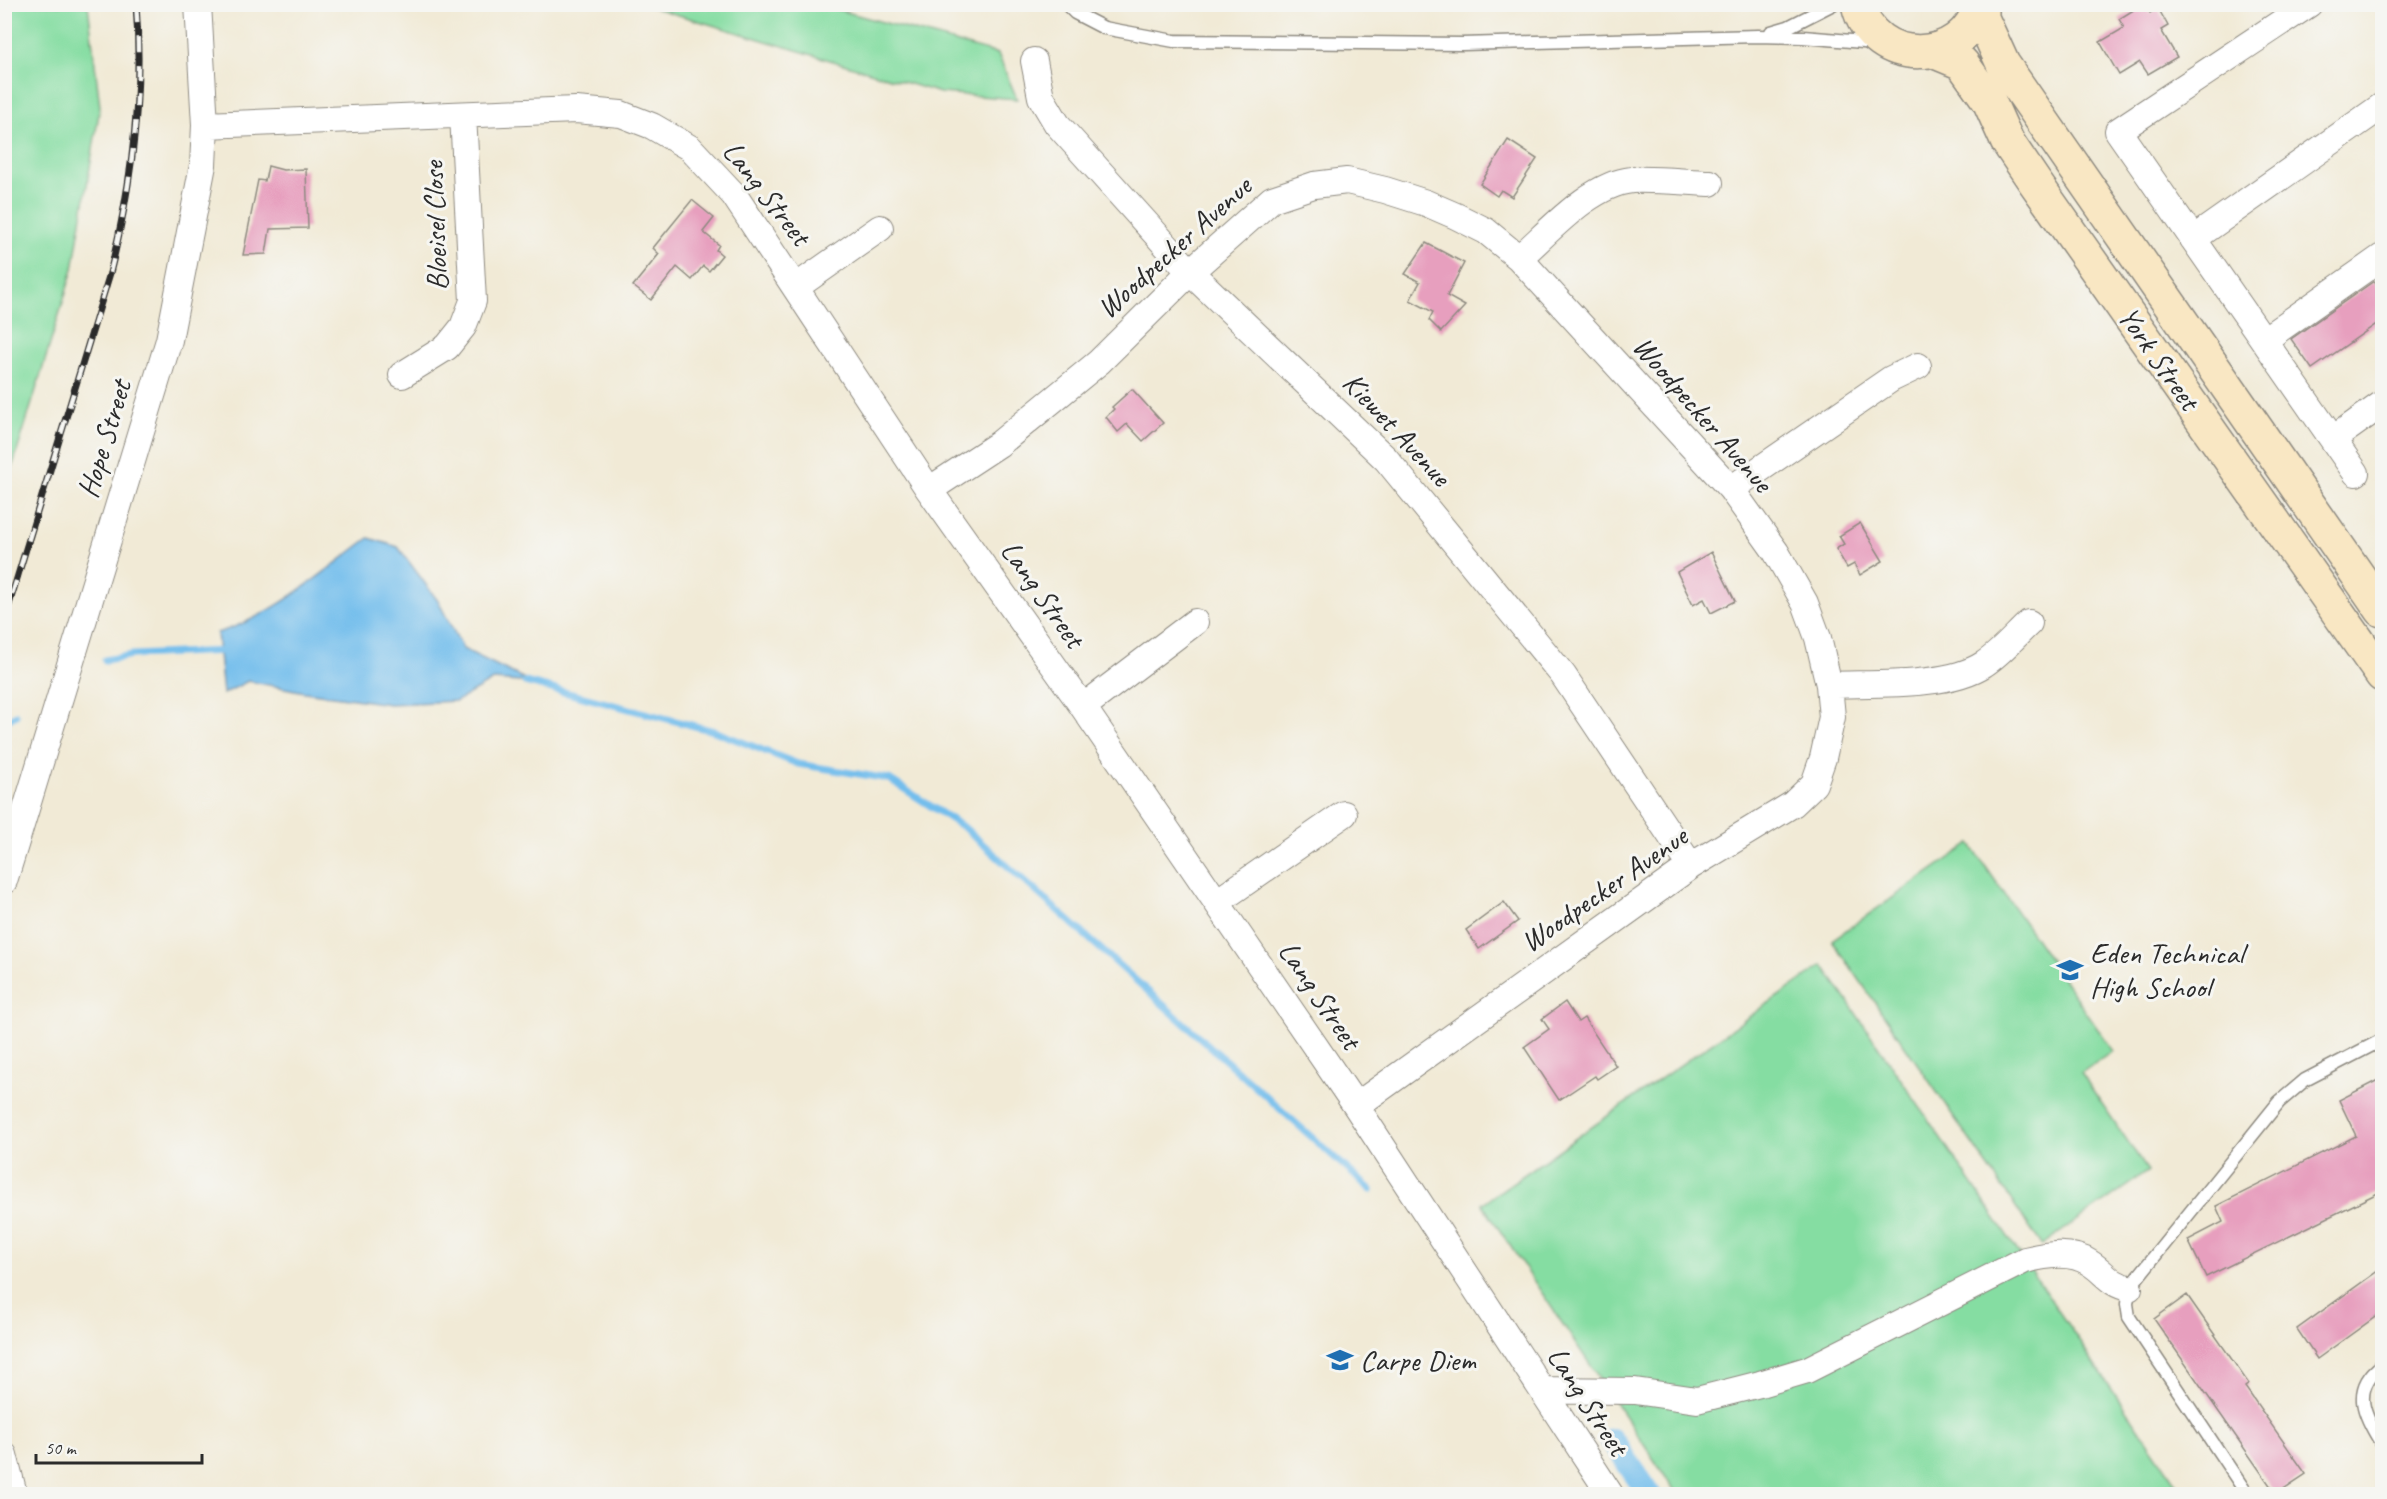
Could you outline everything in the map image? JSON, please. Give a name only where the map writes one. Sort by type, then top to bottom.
[{"type":"main road","name":"York Street","points":[[1858,4],[1866,25],[1876,36],[1902,51],[1917,53],[1946,47],[1967,31],[1981,4]]},
{"type":"main road","name":"York Street","points":[[1981,4],[1982,18],[2003,64],[2382,610]]},
{"type":"main road","name":"York Street","points":[[1933,51],[1962,63],[1989,101],[2007,141],[2034,181],[2382,675]]},
{"type":"street","name":"Hope Street","points":[[4,881],[169,340],[203,165],[205,125],[198,4]]},
{"type":"street","points":[[2309,4],[2118,131],[2356,472]]},
{"type":"street","name":"Kiewet Avenue","points":[[1034,61],[1041,97],[1057,124],[1190,272],[1386,459],[1563,675],[1691,866]]},
{"type":"street","points":[[2193,239],[2382,106]]},
{"type":"street","name":"Lang Street","points":[[205,125],[576,110],[621,114],[652,126],[690,148],[734,195],[929,490],[1083,707],[1356,1106],[1610,1494]]},
{"type":"street","name":"Bloeisel Close","points":[[402,375],[447,347],[464,327],[473,301],[463,115]]},
{"type":"street","points":[[1519,258],[1588,197],[1608,186],[1631,180],[1710,183]]},
{"type":"street","name":"Woodpecker Avenue","points":[[929,490],[999,444],[1099,362],[1190,272],[1272,199],[1314,185],[1347,181],[1426,202],[1486,231],[1519,258],[1731,489],[1776,552],[1805,603],[1818,638],[1829,685],[1832,717],[1823,758],[1814,783],[1793,804],[1691,866],[1356,1106]]},
{"type":"street","points":[[796,287],[880,228]]},
{"type":"street","points":[[2264,340],[2382,257]]},
{"type":"street","points":[[1731,489],[1891,379],[1918,366]]},
{"type":"street","points":[[2333,439],[2382,404]]},
{"type":"street","points":[[1083,707],[1195,622]]},
{"type":"street","points":[[1829,685],[1917,682],[1965,673],[1984,664],[2029,623]]},
{"type":"street","points":[[1217,902],[1344,814]]},
{"type":"street","points":[[1542,1390],[1635,1391],[1697,1400],[1760,1384],[1807,1370],[2025,1260],[2043,1255],[2077,1257],[2091,1263],[2117,1285],[2129,1288]]},
{"type":"street","points":[[4,1455],[14,1494]]},
{"type":"lane","points":[[1066,4],[1075,13],[1104,28],[1174,41],[1462,44],[1758,36],[1887,44]]},
{"type":"lane","points":[[1758,36],[1788,27],[1833,4]]},
{"type":"lane","points":[[2247,1494],[2129,1317],[2127,1304],[2129,1288],[2279,1102],[2305,1080],[2382,1040]]},
{"type":"lane","points":[[2382,1365],[2372,1373],[2367,1383],[2363,1404],[2365,1414],[2382,1444]]},
{"type":"green space","points":[[5,4],[88,5],[100,107],[73,269],[5,491]]},
{"type":"green space","points":[[645,5],[821,5],[998,54],[1017,99],[940,93]]},
{"type":"green space","points":[[1970,844],[2113,1051],[2081,1073],[2148,1171],[2042,1245],[1832,940]]},
{"type":"green space","points":[[1823,965],[2183,1494],[1677,1494],[1482,1204]]},
{"type":"water","points":[[369,538],[398,547],[438,601],[463,649],[533,683],[493,680],[457,701],[389,704],[248,681],[223,694],[217,633],[278,605]]},
{"type":"building","points":[[2146,4],[2150,13],[2158,8],[2168,26],[2161,30],[2177,57],[2148,74],[2140,62],[2119,75],[2100,42],[2124,28],[2119,19]]},
{"type":"building","points":[[1508,140],[1537,159],[1512,197],[1501,190],[1497,196],[1480,184]]},
{"type":"building","points":[[268,166],[283,170],[306,169],[308,228],[270,229],[266,254],[243,255],[258,180],[265,181]]},
{"type":"building","points":[[692,200],[714,218],[703,232],[719,245],[716,250],[722,255],[709,271],[703,266],[692,280],[677,267],[651,300],[633,286],[659,254],[653,248]]},
{"type":"building","points":[[1426,243],[1464,263],[1447,296],[1465,306],[1441,332],[1429,320],[1433,312],[1410,300],[1420,282],[1405,274]]},
{"type":"building","points":[[2374,281],[2382,293],[2382,320],[2312,369],[2291,339]]},
{"type":"building","points":[[1132,389],[1163,423],[1143,441],[1127,424],[1118,432],[1106,417],[1114,409],[1112,407]]},
{"type":"building","points":[[1860,523],[1883,561],[1860,575],[1854,564],[1847,568],[1836,549],[1844,544],[1839,536]]},
{"type":"building","points":[[1711,552],[1735,601],[1711,613],[1704,599],[1693,605],[1677,572]]},
{"type":"building","points":[[1504,902],[1518,921],[1479,949],[1466,930]]},
{"type":"building","points":[[1565,1002],[1578,1022],[1584,1018],[1616,1066],[1597,1079],[1595,1076],[1559,1100],[1524,1047],[1549,1029],[1542,1019]]},
{"type":"building","points":[[2382,1078],[2382,1191],[2206,1277],[2188,1240],[2223,1222],[2216,1206],[2356,1136],[2339,1100]]},
{"type":"building","points":[[2382,1268],[2382,1312],[2317,1359],[2297,1329]]},
{"type":"building","points":[[2187,1295],[2249,1384],[2245,1387],[2306,1474],[2276,1494],[2154,1319]]},
{"type":"waterway","points":[[105,660],[133,655],[225,651]]},
{"type":"waterway","points":[[525,682],[714,731],[798,764],[889,779],[966,829],[1371,1190]]},
{"type":"waterway","points":[[4,722],[16,715]]},
{"type":"waterway","points":[[1612,1440],[1649,1494]]},
{"type":"railway","points":[[4,621],[118,240],[130,173],[137,106],[136,4]]},
{"type":"place","name":"Eden Technical High School","points":[[2070,970]]},
{"type":"place","name":"Carpe Diem","points":[[1340,1360]]}]
